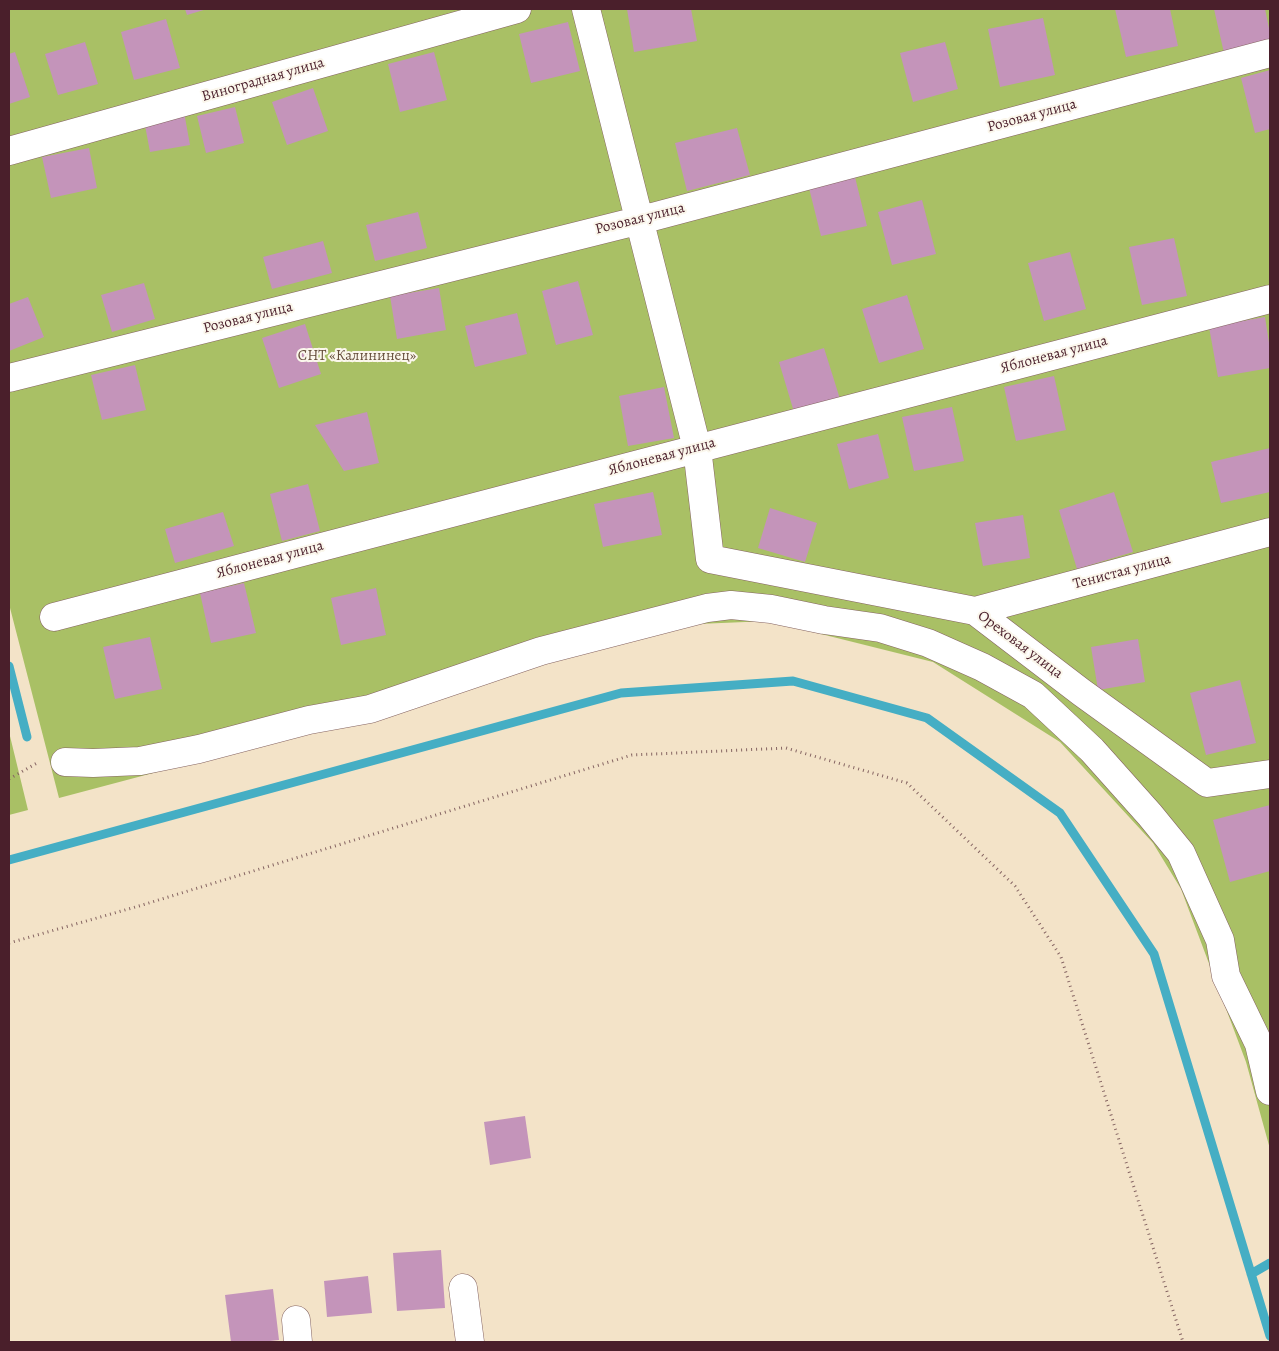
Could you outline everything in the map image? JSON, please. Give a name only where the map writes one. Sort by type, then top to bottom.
[{"type":"street","name":"Виноградная улица","points":[[9,151],[517,9]]},
{"type":"street","points":[[586,9],[641,220],[697,448]]},
{"type":"street","name":"Розовая улица","points":[[9,378],[641,220],[1270,53]]},
{"type":"street","name":"Яблоневая улица","points":[[54,617],[1270,299]]},
{"type":"street","name":"Ореховая улица","points":[[697,448],[710,559],[975,611],[1081,692],[1207,783],[1270,774]]},
{"type":"street","name":"Тенистая улица","points":[[975,611],[1270,532]]},
{"type":"street","points":[[65,762],[140,761],[198,749],[309,720],[370,709],[541,651],[707,608],[731,605],[771,609],[824,620],[880,628],[928,643],[973,663],[1033,696],[1092,750],[1156,823],[1181,853],[1220,940],[1226,976],[1259,1044],[1270,1091]]},
{"type":"street","points":[[463,1288],[470,1342]]},
{"type":"path","points":[[9,943],[139,906],[632,755],[786,748],[907,783],[1014,886],[1061,957],[1183,1342]]},
{"type":"green space","name":"СНТ «Калининец»","points":[[9,9],[1270,9],[1270,1149],[1246,1062],[1181,889],[1153,843],[1060,742],[933,662],[769,621],[674,625],[285,738],[59,798],[9,604]]},
{"type":"green space","points":[[9,732],[28,810],[9,815]]},
{"type":"building","points":[[185,9],[207,9],[187,15]]},
{"type":"building","points":[[627,9],[691,9],[697,41],[634,52]]},
{"type":"building","points":[[1115,9],[1170,9],[1178,46],[1126,57]]},
{"type":"building","points":[[1214,9],[1265,9],[1270,43],[1224,53]]},
{"type":"building","points":[[1043,18],[1055,75],[1000,87],[988,29]]},
{"type":"building","points":[[166,19],[180,68],[134,80],[121,32]]},
{"type":"building","points":[[568,22],[580,71],[531,83],[519,34]]},
{"type":"building","points":[[85,42],[98,84],[58,95],[45,54]]},
{"type":"building","points":[[945,42],[958,89],[913,102],[900,53]]},
{"type":"building","points":[[15,52],[30,97],[9,104],[9,54]]},
{"type":"building","points":[[434,52],[447,100],[400,112],[388,64]]},
{"type":"building","points":[[1270,70],[1270,129],[1255,133],[1241,78]]},
{"type":"building","points":[[313,88],[328,131],[287,145],[272,102]]},
{"type":"building","points":[[235,107],[244,143],[206,153],[197,116]]},
{"type":"building","points":[[184,112],[190,145],[150,152],[144,120]]},
{"type":"building","points":[[737,128],[750,175],[687,191],[675,143]]},
{"type":"building","points":[[89,148],[97,188],[51,198],[42,157]]},
{"type":"building","points":[[855,177],[867,226],[821,236],[809,188]]},
{"type":"building","points":[[922,200],[936,254],[892,265],[878,212]]},
{"type":"building","points":[[418,212],[427,248],[375,261],[366,225]]},
{"type":"building","points":[[1174,238],[1187,296],[1142,305],[1129,247]]},
{"type":"building","points":[[323,241],[332,273],[272,289],[263,257]]},
{"type":"building","points":[[1070,252],[1086,309],[1044,321],[1028,263]]},
{"type":"building","points":[[578,281],[593,335],[556,345],[542,291]]},
{"type":"building","points":[[144,283],[155,319],[112,332],[101,295]]},
{"type":"building","points":[[439,288],[446,330],[397,339],[390,296]]},
{"type":"building","points":[[907,295],[924,349],[879,363],[862,309]]},
{"type":"building","points":[[28,297],[44,337],[9,351],[9,304]]},
{"type":"building","points":[[517,313],[527,354],[475,367],[465,326]]},
{"type":"building","points":[[1265,317],[1270,349],[1270,368],[1218,377],[1209,327]]},
{"type":"building","points":[[305,324],[321,374],[279,388],[262,338]]},
{"type":"building","points":[[824,348],[840,399],[794,412],[779,362]]},
{"type":"building","points":[[135,365],[146,410],[102,420],[91,375]]},
{"type":"building","points":[[1054,376],[1066,430],[1016,441],[1004,387]]},
{"type":"building","points":[[664,387],[674,438],[628,446],[619,396]]},
{"type":"building","points":[[952,407],[964,461],[914,471],[902,417]]},
{"type":"building","points":[[367,412],[379,463],[344,471],[315,425]]},
{"type":"building","points":[[878,434],[889,478],[849,489],[837,444]]},
{"type":"building","points":[[1270,448],[1270,492],[1221,503],[1211,462]]},
{"type":"building","points":[[308,484],[320,531],[282,541],[270,494]]},
{"type":"building","points":[[653,492],[662,535],[603,547],[594,504]]},
{"type":"building","points":[[1114,492],[1133,552],[1077,569],[1059,510]]},
{"type":"building","points":[[770,508],[817,523],[805,562],[758,548]]},
{"type":"building","points":[[223,512],[234,546],[175,563],[165,529]]},
{"type":"building","points":[[1023,515],[1030,558],[983,566],[975,523]]},
{"type":"building","points":[[244,583],[256,633],[211,643],[200,593]]},
{"type":"building","points":[[376,588],[386,635],[341,645],[331,598]]},
{"type":"building","points":[[150,637],[162,689],[115,699],[103,647]]},
{"type":"building","points":[[1138,639],[1145,682],[1098,690],[1091,647]]},
{"type":"building","points":[[1240,680],[1256,743],[1206,755],[1190,693]]},
{"type":"building","points":[[1270,805],[1270,871],[1230,882],[1213,820]]},
{"type":"building","points":[[525,1116],[531,1158],[490,1165],[484,1122]]},
{"type":"building","points":[[441,1250],[445,1308],[397,1311],[393,1253]]},
{"type":"building","points":[[368,1276],[372,1313],[327,1317],[324,1281]]},
{"type":"building","points":[[273,1289],[279,1340],[231,1342],[225,1295]]},
{"type":"waterway","points":[[9,666],[27,737]]},
{"type":"waterway","points":[[9,860],[621,693],[793,681],[927,718],[1060,813],[1154,954],[1270,1336]]},
{"type":"waterway","points":[[1251,1274],[1270,1263]]}]
